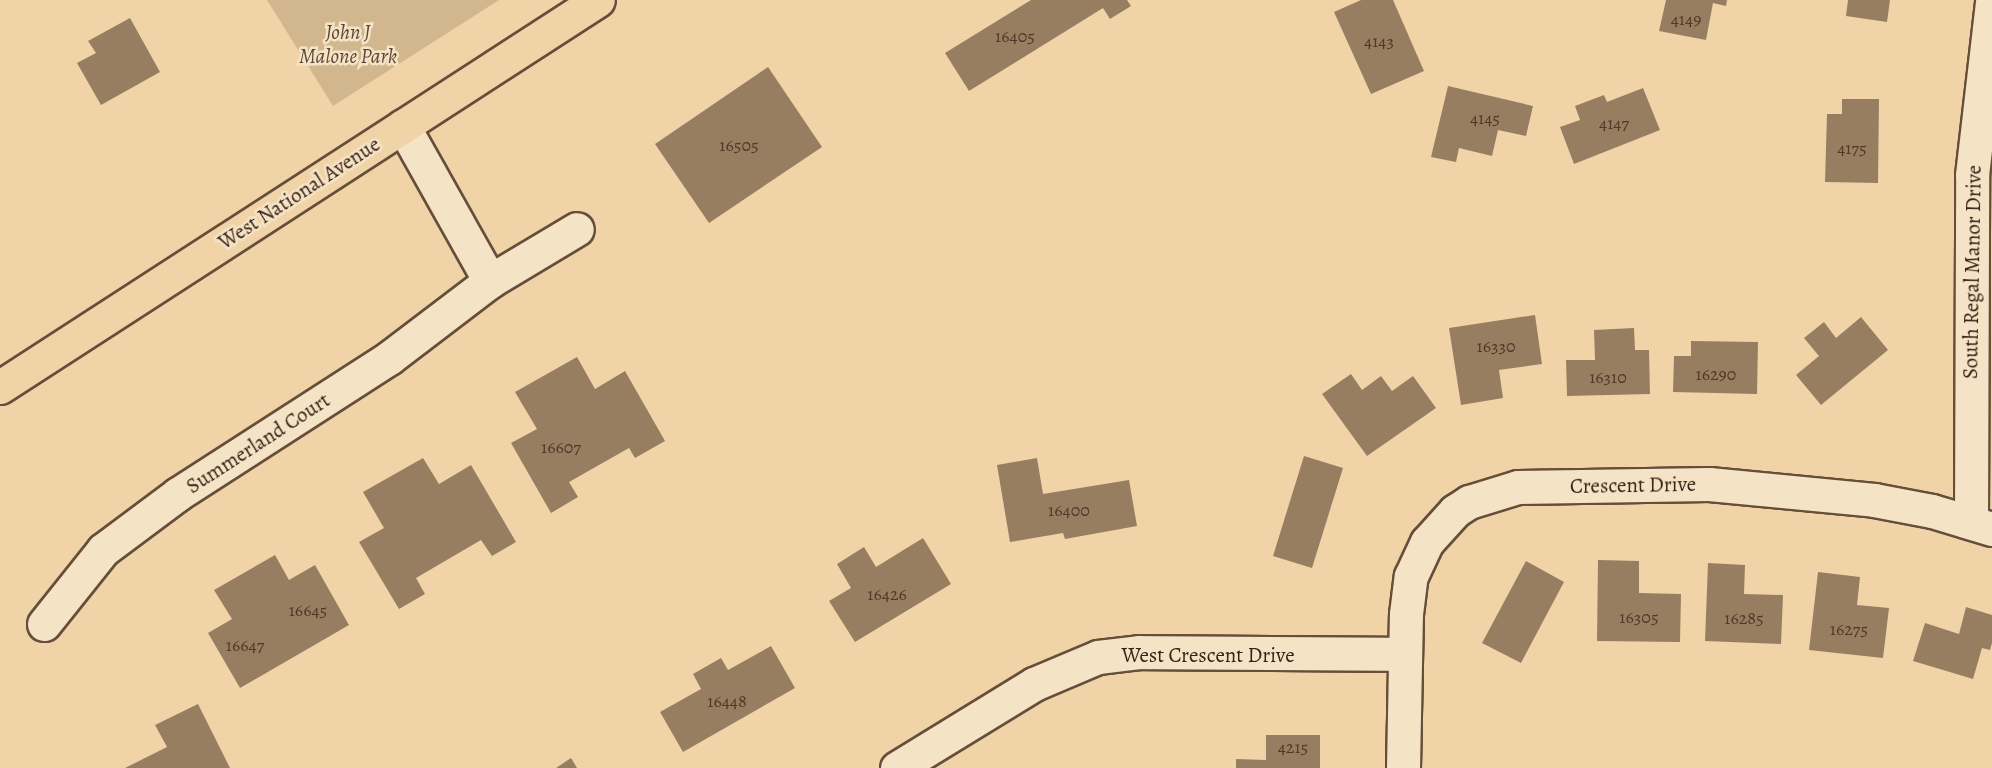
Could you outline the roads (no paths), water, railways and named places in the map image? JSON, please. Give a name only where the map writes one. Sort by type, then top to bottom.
[{"type":"main road","name":"West National Avenue","points":[[0,387],[598,0]]},
{"type":"street","name":"South Regal Manor Drive","points":[[1982,525],[1972,175],[1992,1]]},
{"type":"street","points":[[403,126],[490,281]]},
{"type":"street","name":"Summerland Court","points":[[44,624],[103,550],[178,494],[389,358],[490,281],[577,229]]},
{"type":"street","name":"Crescent Drive","points":[[1403,768],[1405,654],[1411,576],[1427,542],[1455,511],[1501,489],[1721,485],[1874,500],[1982,525]]},
{"type":"street","name":"West Crescent Drive","points":[[897,768],[1034,684],[1098,657],[1139,652],[1405,654]]},
{"type":"park label","name":"John J Malone Park","points":[[348,44]]}]
